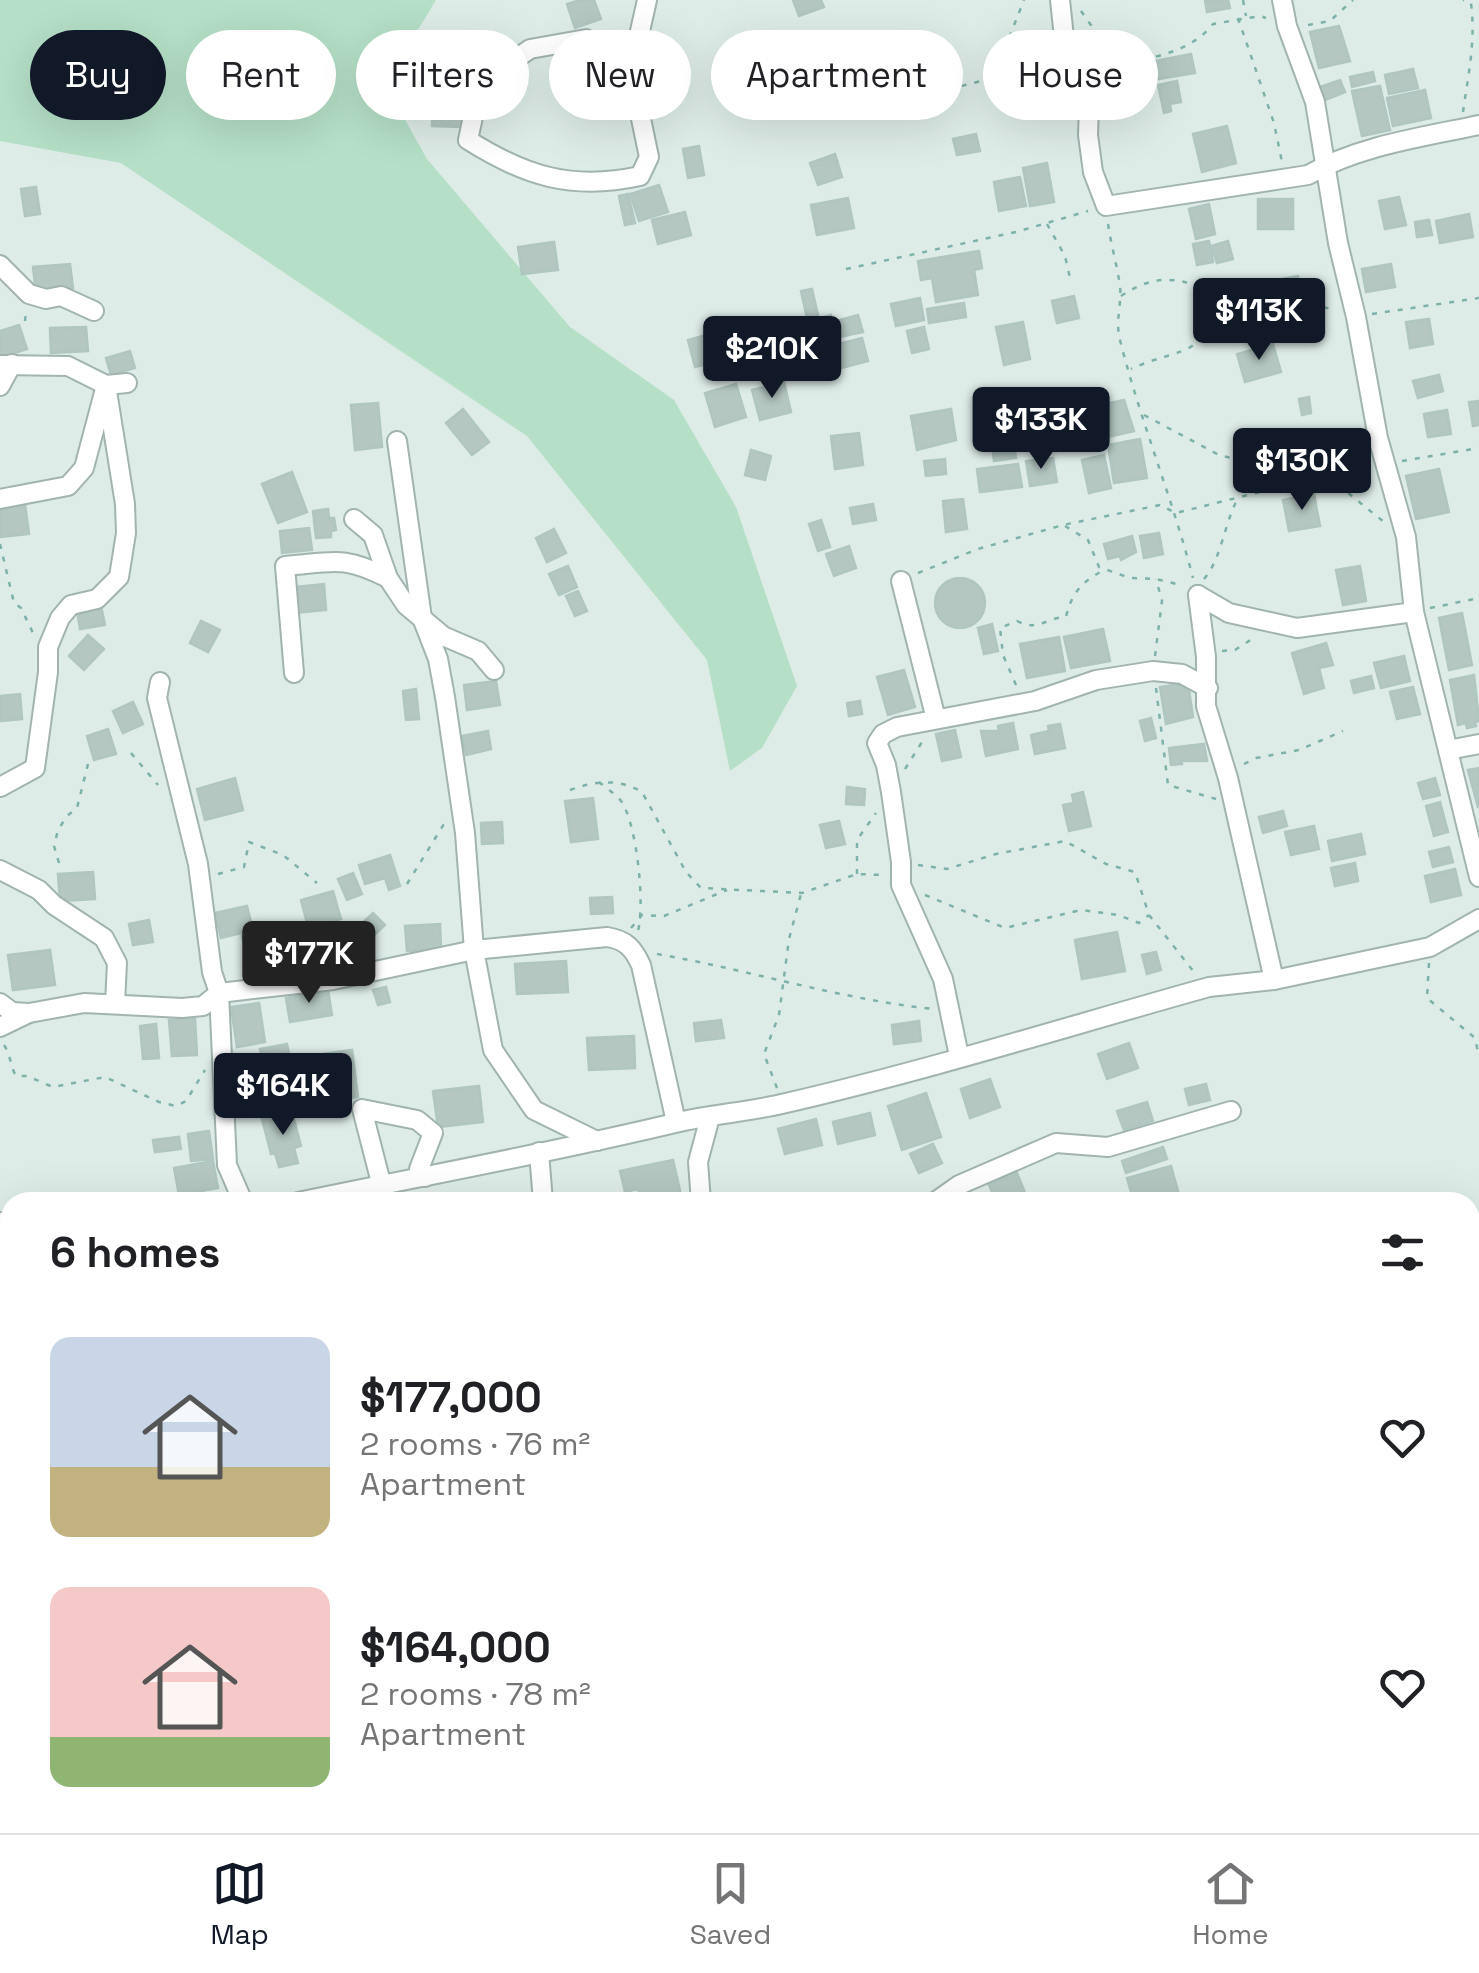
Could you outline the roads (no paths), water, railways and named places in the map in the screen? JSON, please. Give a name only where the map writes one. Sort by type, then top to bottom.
[{"type":"street","points":[[640,30],[647,0]]},
{"type":"street","points":[[1282,0],[1315,102],[1338,244],[1384,468],[1406,537],[1414,612],[1479,876]]},
{"type":"street","points":[[1068,3],[1065,47],[1088,106],[1093,172],[1106,206],[1308,175],[1328,164],[1472,126]]},
{"type":"street","points":[[586,39],[631,71],[648,157],[640,176],[608,183],[552,180],[526,172],[468,140],[480,84],[530,49],[586,39]]},
{"type":"street","points":[[0,265],[29,294],[46,299],[62,296],[94,311]]},
{"type":"street","points":[[0,386],[6,365],[68,366],[106,385],[127,383]]},
{"type":"street","points":[[0,499],[68,486],[84,468],[106,385]]},
{"type":"street","points":[[0,786],[36,768],[48,648],[60,618],[71,605],[97,599],[120,577],[125,504],[106,385]]},
{"type":"street","points":[[398,440],[422,618],[438,659],[459,802],[474,950],[494,1050],[534,1110],[598,1141]]},
{"type":"street","points":[[354,519],[373,535],[396,594],[442,636],[478,651],[494,670]]},
{"type":"street","points":[[294,674],[285,566],[329,560],[358,562],[388,578]]},
{"type":"street","points":[[901,581],[936,718]]},
{"type":"street","points":[[1274,980],[1228,778],[1206,706],[1206,657],[1198,594],[1229,613],[1314,627],[1414,612]]},
{"type":"street","points":[[959,1056],[943,979],[901,884],[886,765],[877,743],[883,734],[898,726],[1035,701],[1096,680],[1153,671],[1182,674],[1208,688]]},
{"type":"street","points":[[160,682],[157,698],[200,876],[212,972],[219,993],[227,1165],[239,1192]]},
{"type":"street","points":[[1448,750],[1479,744]]},
{"type":"street","points":[[0,870],[39,890],[54,905],[104,938],[117,964],[116,1003]]},
{"type":"street","points":[[391,1192],[425,1177],[676,1122],[783,1104],[1209,987],[1274,980],[1430,947],[1479,919]]},
{"type":"street","points":[[0,1003],[12,1012],[29,1013],[84,1003],[203,1006],[219,993],[379,973],[474,950],[607,937],[627,944],[642,965],[676,1122]]},
{"type":"street","points":[[0,1027],[29,1013]]},
{"type":"street","points":[[383,1192],[362,1109],[417,1120],[432,1133],[419,1169],[425,1177]]},
{"type":"street","points":[[949,1192],[1056,1143],[1108,1147],[1231,1111]]},
{"type":"street","points":[[700,1192],[698,1162],[710,1116]]},
{"type":"street","points":[[539,1152],[541,1192]]},
{"type":"street","points":[[346,1192],[372,1192]]}]
